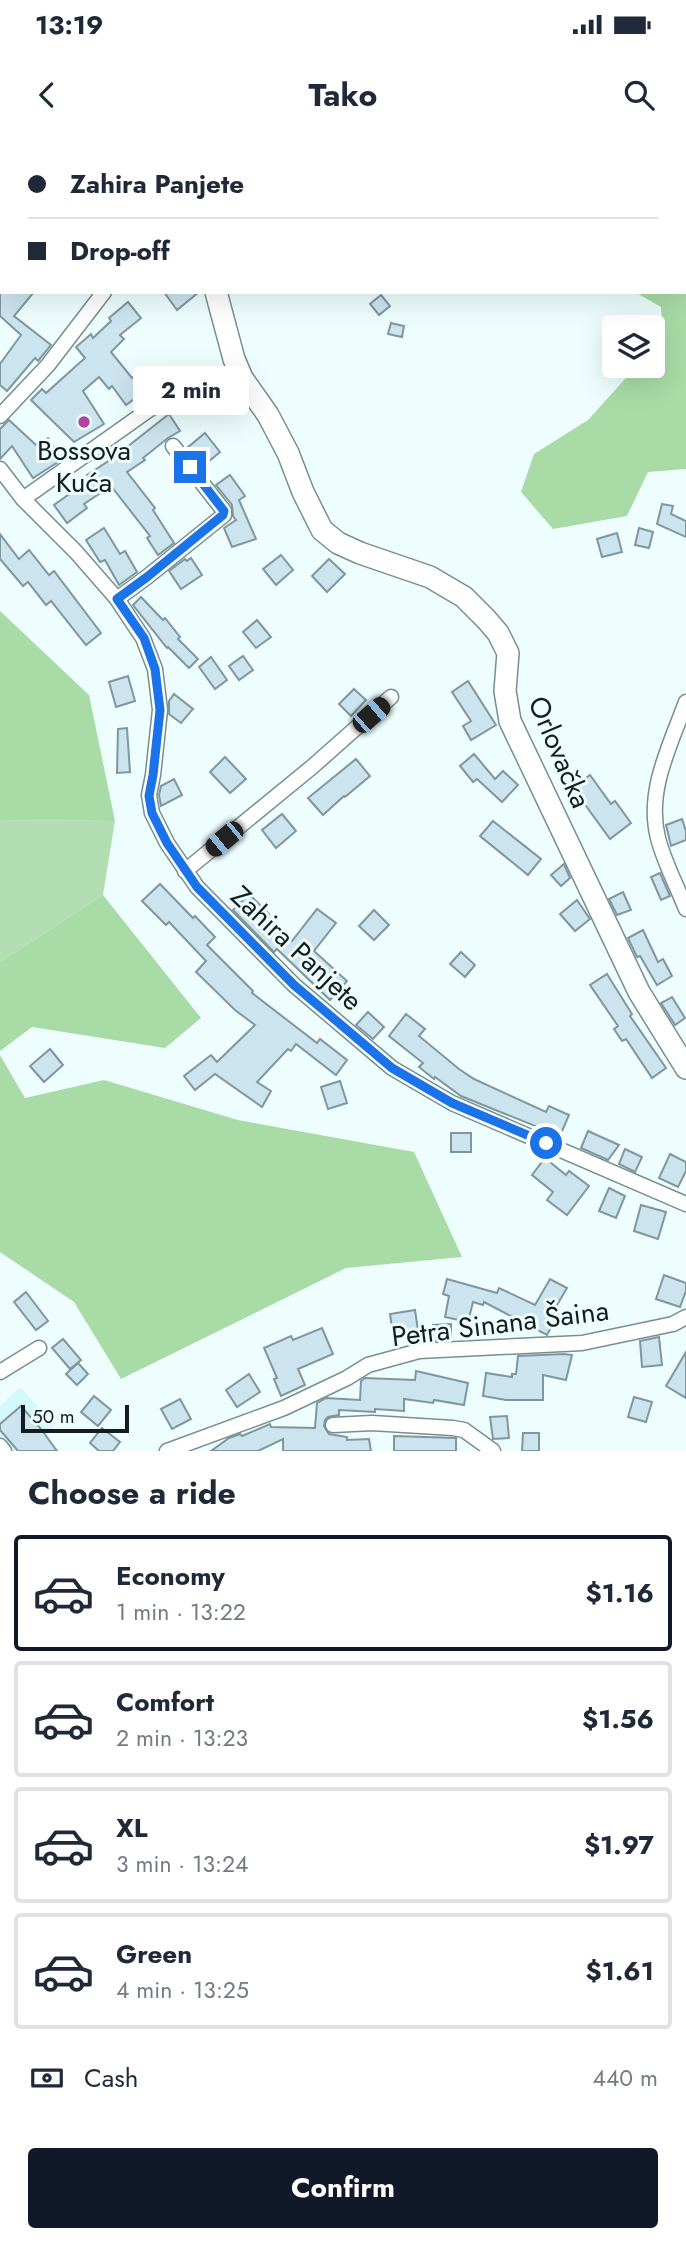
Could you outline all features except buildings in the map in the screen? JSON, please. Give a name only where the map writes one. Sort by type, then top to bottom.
[{"type":"street","points":[[0,416],[48,365],[102,294]]},
{"type":"street","points":[[23,499],[181,387],[238,368],[217,294]]},
{"type":"street","name":"Orlovačka","points":[[238,368],[288,453],[322,530],[338,543],[360,553],[430,577],[464,597],[498,633],[508,653],[505,691],[510,721],[639,992],[684,1059]]},
{"type":"street","points":[[117,599],[223,515],[224,511],[173,446]]},
{"type":"street","name":"Zahira Panjete","points":[[0,469],[23,499],[76,552],[117,599],[144,638],[155,669],[160,710],[149,796],[152,813],[167,843],[197,887],[294,985],[392,1068],[452,1103],[686,1204]]},
{"type":"street","points":[[185,871],[312,767],[391,697]]},
{"type":"street","points":[[686,702],[657,779],[654,813],[658,839],[686,909]]},
{"type":"street","name":"Petra Sinana Šaina","points":[[167,1451],[285,1408],[368,1365],[395,1356],[419,1351],[582,1343],[673,1324],[686,1317]]},
{"type":"street","points":[[0,1372],[38,1348]]},
{"type":"street","points":[[333,1425],[372,1423],[453,1428],[464,1430],[493,1451]]},
{"type":"street","points":[[0,1446],[4,1451]]},
{"type":"shaded area","points":[[20,1387],[55,1425],[27,1451],[8,1451],[0,1443],[0,1406]]},
{"type":"green space","points":[[638,294],[686,294],[686,469],[648,472],[627,516],[553,529],[521,492],[534,454],[588,420],[626,378],[665,378],[665,315],[661,315],[661,307]]},
{"type":"green space","points":[[0,611],[89,695],[115,821],[0,820]]},
{"type":"green space","points":[[0,820],[115,821],[103,895],[0,962]]},
{"type":"green space","points":[[103,895],[201,1018],[165,1048],[32,1027],[0,1051],[0,962]]},
{"type":"green space","points":[[0,1055],[25,1098],[104,1080],[238,1120],[414,1152],[462,1257],[346,1268],[121,1379],[74,1302],[0,1252]]},
{"type":"place","name":"Bossova Kuća","points":[[84,422]]},
{"type":"route","points":[[190,467],[224,511],[223,515],[117,599],[144,638],[155,669],[160,710],[149,796],[152,813],[167,843],[197,887],[294,985],[392,1068],[452,1103],[546,1143]]}]
